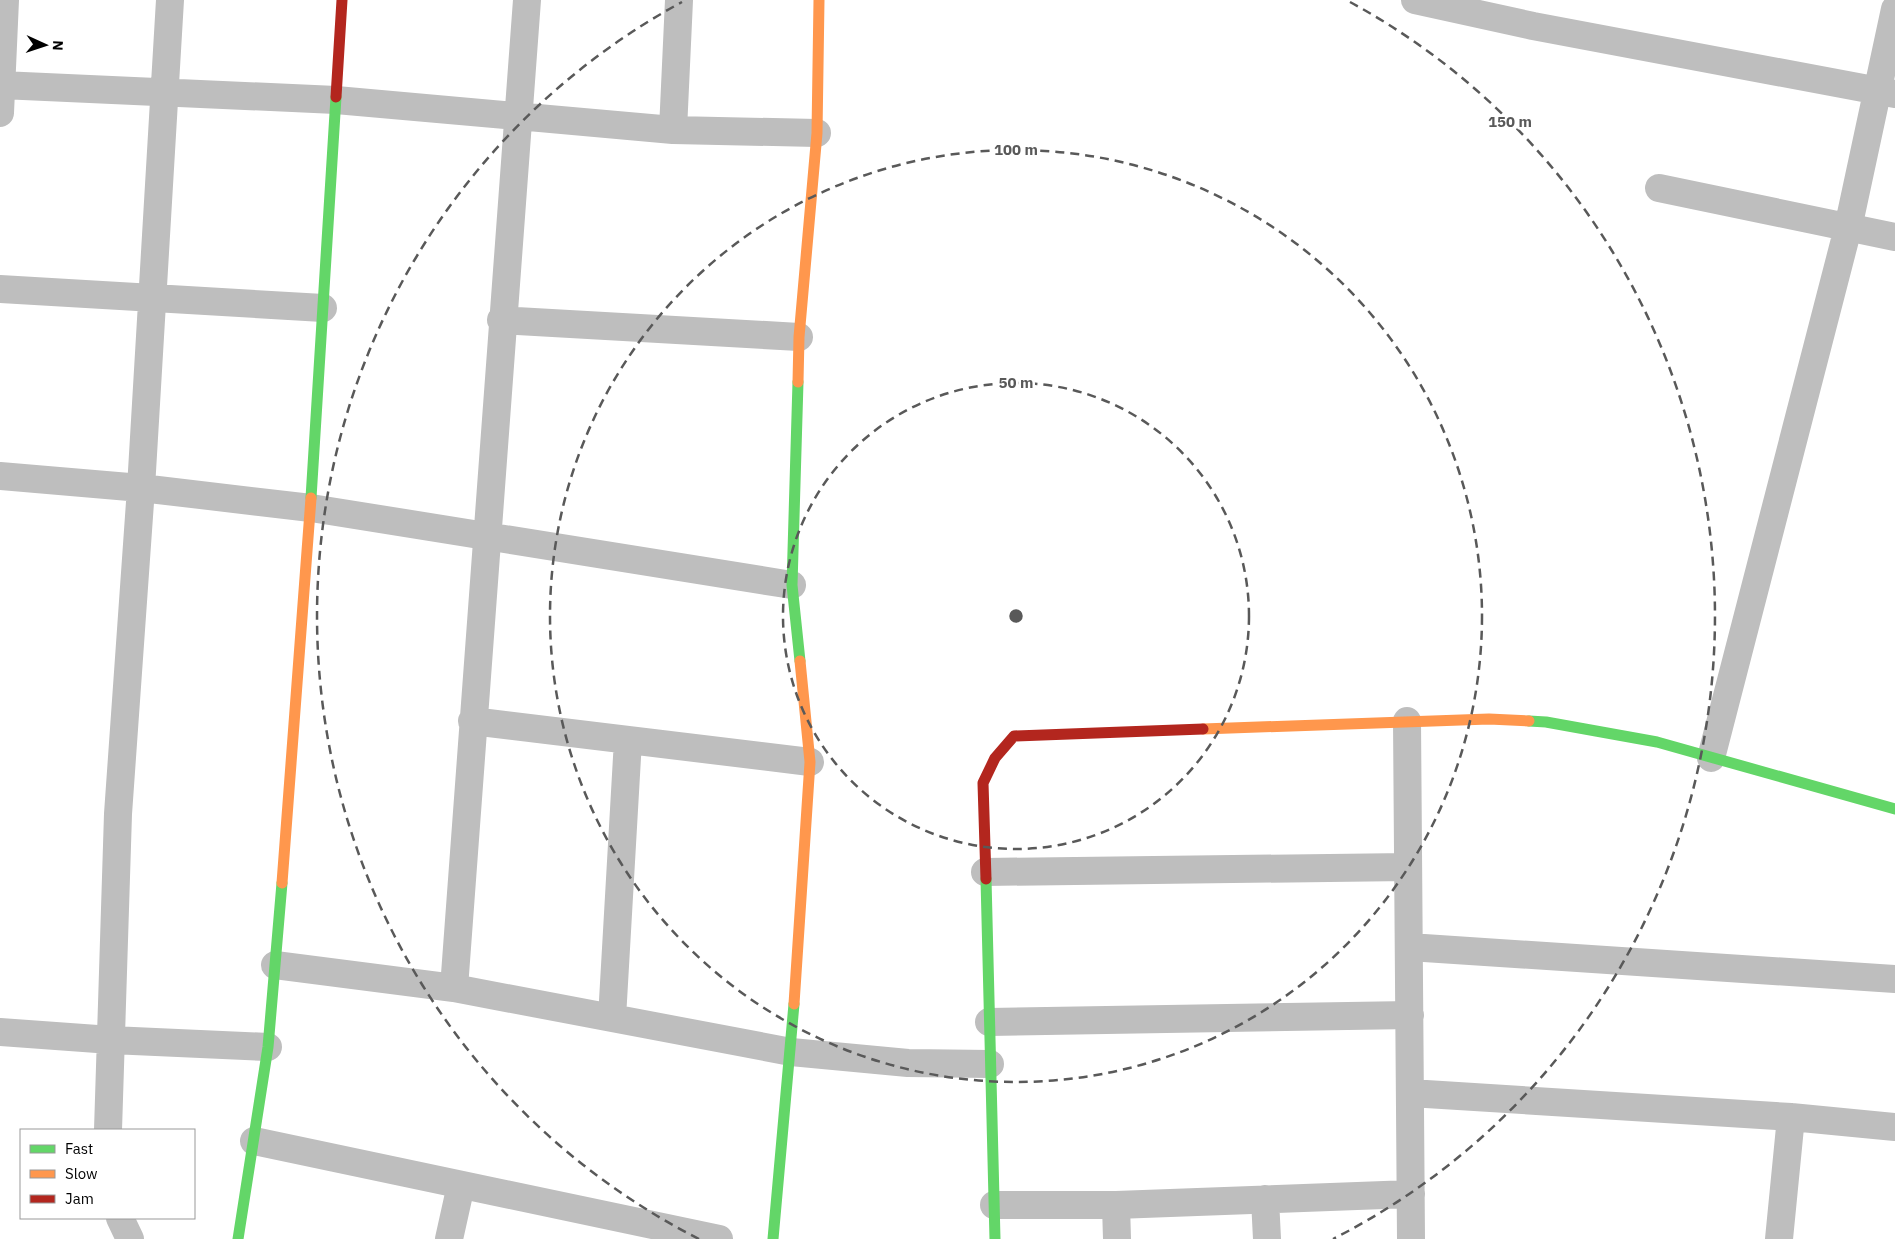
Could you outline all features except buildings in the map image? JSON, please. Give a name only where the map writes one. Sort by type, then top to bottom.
[{"type":"street","points":[[0,113],[5,0]]},
{"type":"street","points":[[108,1129],[118,814],[141,488],[163,92],[170,0]]},
{"type":"street","points":[[238,1239],[268,1046],[275,965],[311,508],[342,0]]},
{"type":"street","points":[[454,988],[485,537],[527,0]]},
{"type":"street","points":[[673,130],[679,0]]},
{"type":"street","points":[[773,1239],[792,1052],[810,762],[792,585],[800,337],[817,133],[818,0]]},
{"type":"street","points":[[1415,0],[1534,26],[1887,92]]},
{"type":"street","points":[[1711,758],[1848,228],[1887,92],[1895,9]]},
{"type":"street","points":[[1,85],[336,100],[673,130],[817,133]]},
{"type":"street","points":[[1659,188],[1895,237]]},
{"type":"street","points":[[0,289],[323,308]]},
{"type":"street","points":[[502,320],[800,337]]},
{"type":"street","points":[[0,476],[141,488],[311,508],[792,585]]},
{"type":"street","points":[[995,1239],[983,783],[995,758],[1014,736],[1489,719],[1546,722],[1657,742],[1895,810]]},
{"type":"street","points":[[472,721],[810,762]]},
{"type":"street","points":[[1407,722],[1411,1239]]},
{"type":"street","points":[[612,1018],[628,740]]},
{"type":"street","points":[[986,872],[1408,867]]},
{"type":"street","points":[[1409,948],[1895,979]]},
{"type":"street","points":[[275,965],[454,988],[792,1052],[908,1062],[990,1064]]},
{"type":"street","points":[[989,1022],[1410,1015]]},
{"type":"street","points":[[0,1032],[111,1040],[268,1046]]},
{"type":"street","points":[[1410,1093],[1791,1117],[1895,1127]]},
{"type":"street","points":[[1779,1239],[1791,1117]]},
{"type":"street","points":[[254,1141],[719,1239]]},
{"type":"street","points":[[450,1239],[461,1185]]},
{"type":"street","points":[[994,1205],[1116,1205],[1411,1194]]},
{"type":"street","points":[[1265,1199],[1267,1239]]},
{"type":"street","points":[[1116,1205],[1117,1239]]},
{"type":"street","points":[[120,1219],[130,1239]]},
{"type":"traffic: fast","points":[[311,498],[336,97]]},
{"type":"traffic: fast","points":[[798,382],[792,585],[800,661]]},
{"type":"traffic: fast","points":[[1529,721],[1546,722],[1657,742],[1895,809]]},
{"type":"traffic: fast","points":[[986,879],[995,1239]]},
{"type":"traffic: fast","points":[[238,1239],[268,1047],[282,883]]},
{"type":"traffic: fast","points":[[773,1239],[794,1004]]},
{"type":"traffic: slow","points":[[798,382],[799,337],[817,133],[819,0]]},
{"type":"traffic: slow","points":[[282,883],[311,498]]},
{"type":"traffic: slow","points":[[794,1004],[810,762],[800,661]]},
{"type":"traffic: slow","points":[[1203,729],[1489,719],[1529,721]]},
{"type":"traffic: jam","points":[[336,97],[342,0]]},
{"type":"traffic: jam","points":[[986,879],[983,783],[995,758],[1014,736],[1203,729]]}]
